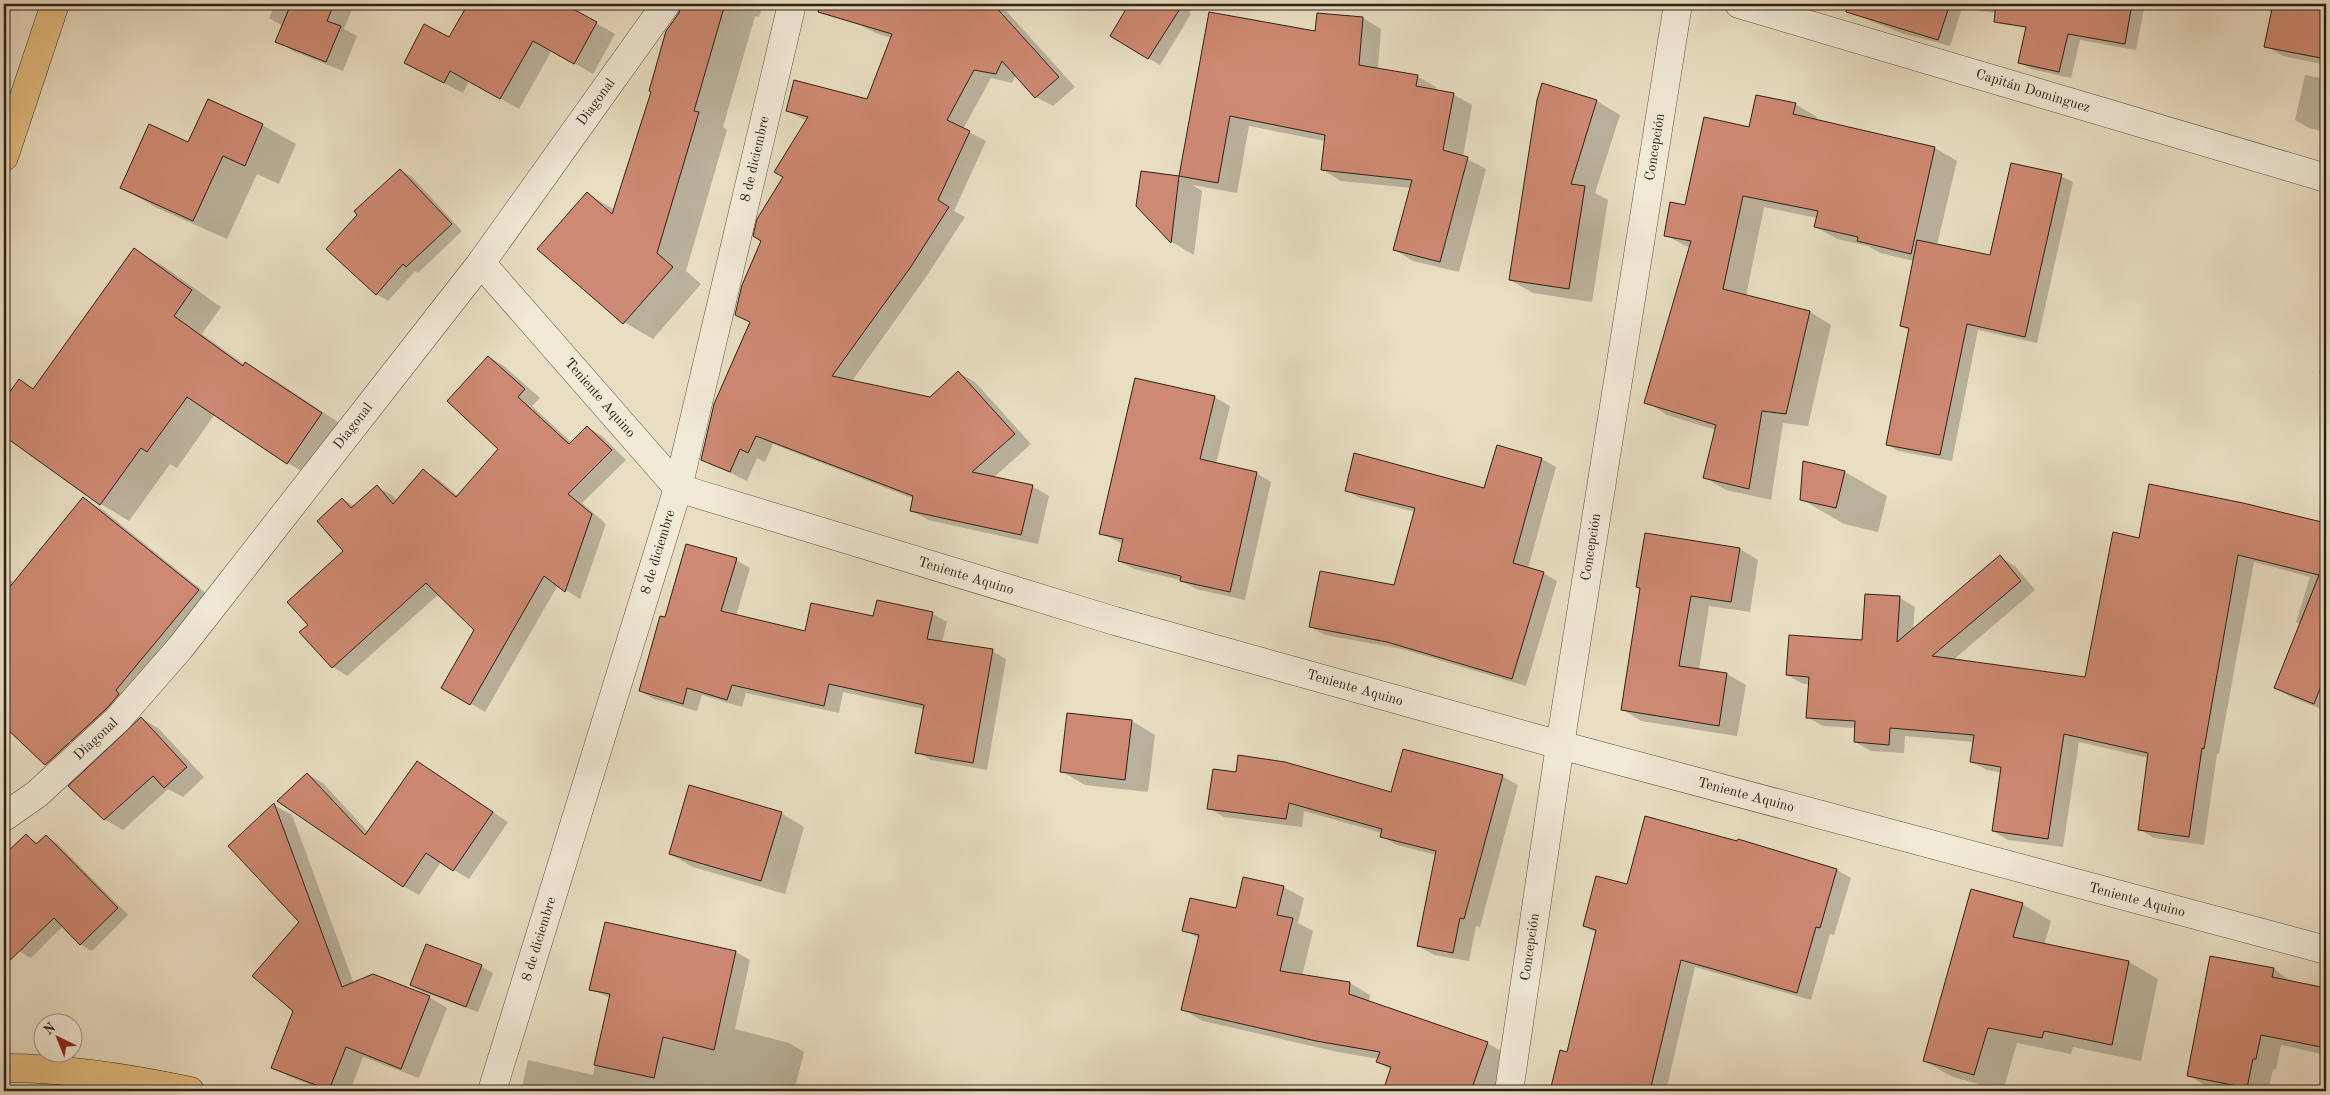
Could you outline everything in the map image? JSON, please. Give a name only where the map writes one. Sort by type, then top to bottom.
[{"type":"main road","points":[[4,158],[55,4]]},
{"type":"main road","points":[[4,1068],[39,1068],[152,1083],[190,1091]]},
{"type":"street","name":"Diagonal","points":[[4,817],[37,794],[118,719],[180,648],[481,263],[666,4]]},
{"type":"street","name":"8 de diciembre","points":[[492,1091],[678,488],[792,4]]},
{"type":"street","name":"Concepción","points":[[1509,1091],[1560,745],[1678,4]]},
{"type":"street","name":"Capitán Dominguez","points":[[1739,4],[2326,178]]},
{"type":"street","name":"Teniente Aquino","points":[[481,263],[678,488],[1115,621],[1560,745],[2326,950]]},
{"type":"building","points":[[291,4],[334,4],[327,21],[341,26],[326,62],[275,42]]},
{"type":"building","points":[[468,4],[564,4],[597,22],[574,64],[533,41],[500,99],[450,71],[444,83],[404,63],[424,24],[449,37]]},
{"type":"building","points":[[681,4],[725,4],[694,111],[699,112],[657,253],[673,267],[623,324],[537,249],[587,192],[612,214],[651,92],[649,91],[666,31],[679,13]]},
{"type":"building","points":[[820,4],[993,4],[1059,77],[1035,98],[1002,61],[996,74],[974,70],[947,120],[970,131],[938,200],[949,207],[910,268],[832,376],[930,397],[958,371],[1015,434],[972,472],[1033,485],[1021,535],[910,511],[913,496],[756,436],[748,453],[740,449],[730,472],[701,460],[714,404],[750,322],[735,315],[742,285],[761,241],[753,236],[757,219],[783,177],[774,172],[808,117],[786,111],[794,80],[867,99],[892,34],[818,12]]},
{"type":"building","points":[[1129,4],[1183,4],[1148,59],[1110,36]]},
{"type":"building","points":[[1847,4],[1950,4],[1938,40],[1846,12]]},
{"type":"building","points":[[1996,4],[2132,4],[2125,44],[2068,34],[2059,72],[2018,63],[2026,27],[1994,22]]},
{"type":"building","points":[[2273,4],[2326,4],[2326,59],[2264,47]]},
{"type":"building","points":[[1209,12],[1315,31],[1317,13],[1363,17],[1359,65],[1418,75],[1416,86],[1454,93],[1443,150],[1468,157],[1440,262],[1393,250],[1412,180],[1321,170],[1325,135],[1230,116],[1218,183],[1179,176]]},
{"type":"building","points":[[1542,83],[1597,100],[1571,184],[1585,186],[1569,289],[1509,280],[1537,100]]},
{"type":"building","points":[[1756,95],[1796,103],[1793,114],[1935,147],[1911,254],[1857,241],[1858,237],[1814,227],[1818,211],[1743,196],[1723,289],[1810,311],[1786,414],[1762,411],[1749,489],[1703,478],[1716,425],[1644,403],[1691,241],[1664,236],[1670,202],[1685,205],[1704,117],[1749,127]]},
{"type":"building","points":[[208,99],[263,124],[245,166],[223,156],[193,221],[120,188],[149,124],[188,142]]},
{"type":"building","points":[[2011,163],[2062,174],[2025,337],[1967,324],[1940,455],[1886,445],[1909,328],[1900,326],[1917,240],[1990,255]]},
{"type":"building","points":[[400,169],[452,224],[406,267],[403,264],[376,295],[326,249],[357,215],[354,211]]},
{"type":"building","points":[[1141,171],[1179,176],[1171,243],[1136,206]]},
{"type":"building","points":[[134,248],[192,290],[174,316],[243,366],[245,362],[322,413],[287,464],[187,397],[147,452],[141,448],[100,505],[4,436],[4,400],[19,379],[33,389]]},
{"type":"building","points":[[488,356],[525,389],[518,397],[569,444],[587,426],[612,450],[568,494],[592,514],[565,592],[544,576],[470,705],[441,688],[474,630],[426,583],[332,668],[299,632],[308,625],[287,602],[343,551],[317,521],[342,498],[351,508],[377,485],[393,504],[423,469],[456,497],[498,449],[447,401]]},
{"type":"building","points":[[1135,378],[1215,396],[1200,459],[1257,472],[1230,592],[1180,581],[1181,576],[1118,561],[1123,539],[1099,534]]},
{"type":"building","points":[[1497,445],[1542,458],[1513,563],[1544,572],[1512,679],[1387,642],[1309,627],[1320,571],[1394,585],[1415,508],[1345,491],[1354,453],[1484,488]]},
{"type":"building","points":[[1803,461],[1845,471],[1836,508],[1800,500]]},
{"type":"building","points":[[2149,484],[2243,503],[2326,523],[2326,673],[2314,704],[2274,688],[2319,575],[2238,555],[2204,749],[2202,748],[2189,837],[2138,830],[2148,753],[2064,734],[2048,839],[1992,831],[2001,767],[1970,762],[1974,735],[1890,728],[1889,745],[1854,742],[1855,721],[1806,718],[1809,677],[1786,675],[1789,635],[1862,640],[1865,594],[1900,596],[1897,642],[2000,555],[2021,581],[1932,656],[2085,677],[2113,532],[2139,538]]},
{"type":"building","points":[[83,497],[199,590],[116,690],[119,694],[107,708],[45,765],[4,726],[4,594]]},
{"type":"building","points":[[1645,533],[1740,548],[1731,602],[1691,596],[1679,666],[1727,673],[1719,726],[1621,710],[1640,588],[1636,587]]},
{"type":"building","points":[[686,544],[737,558],[721,611],[805,631],[811,603],[873,616],[877,600],[933,612],[927,639],[993,649],[973,763],[915,753],[924,705],[829,684],[824,706],[732,685],[727,700],[687,688],[683,704],[639,691],[660,616],[665,617]]},
{"type":"building","points":[[1067,713],[1132,720],[1125,780],[1060,772]]},
{"type":"building","points":[[141,717],[187,767],[164,788],[153,776],[104,820],[68,786]]},
{"type":"building","points":[[1403,749],[1503,775],[1464,919],[1460,918],[1453,953],[1417,946],[1436,851],[1380,837],[1382,829],[1289,803],[1286,819],[1207,809],[1213,769],[1236,772],[1238,755],[1285,762],[1391,792]]},
{"type":"building","points":[[417,761],[493,812],[453,871],[426,853],[403,887],[277,801],[307,773],[365,835]]},
{"type":"building","points":[[689,785],[782,812],[761,881],[669,854]]},
{"type":"building","points":[[274,803],[342,987],[373,974],[430,996],[401,1069],[346,1047],[329,1090],[271,1068],[293,1011],[252,976],[299,922],[228,846]]},
{"type":"building","points":[[1645,816],[1737,841],[1738,839],[1837,869],[1820,928],[1816,927],[1797,993],[1681,960],[1650,1091],[1550,1091],[1560,1050],[1567,1052],[1596,930],[1583,926],[1596,876],[1627,884]]},
{"type":"building","points":[[26,834],[36,844],[46,835],[118,908],[80,945],[54,918],[4,966],[4,855]]},
{"type":"building","points":[[1243,877],[1284,886],[1277,915],[1293,918],[1280,971],[1350,982],[1349,994],[1488,1042],[1471,1091],[1383,1091],[1391,1067],[1376,1062],[1380,1052],[1316,1041],[1181,1010],[1199,935],[1182,931],[1190,898],[1236,908]]},
{"type":"building","points":[[1971,889],[2023,903],[2013,937],[2129,961],[2112,1045],[2044,1031],[2042,1038],[1988,1028],[1974,1075],[1923,1061]]},
{"type":"building","points":[[605,922],[736,951],[714,1050],[663,1037],[654,1078],[594,1065],[610,994],[589,990]]},
{"type":"building","points":[[426,944],[482,965],[466,1007],[410,985]]},
{"type":"building","points":[[2210,956],[2274,968],[2272,977],[2326,988],[2326,1048],[2261,1035],[2256,1059],[2253,1059],[2247,1088],[2187,1076]]}]
